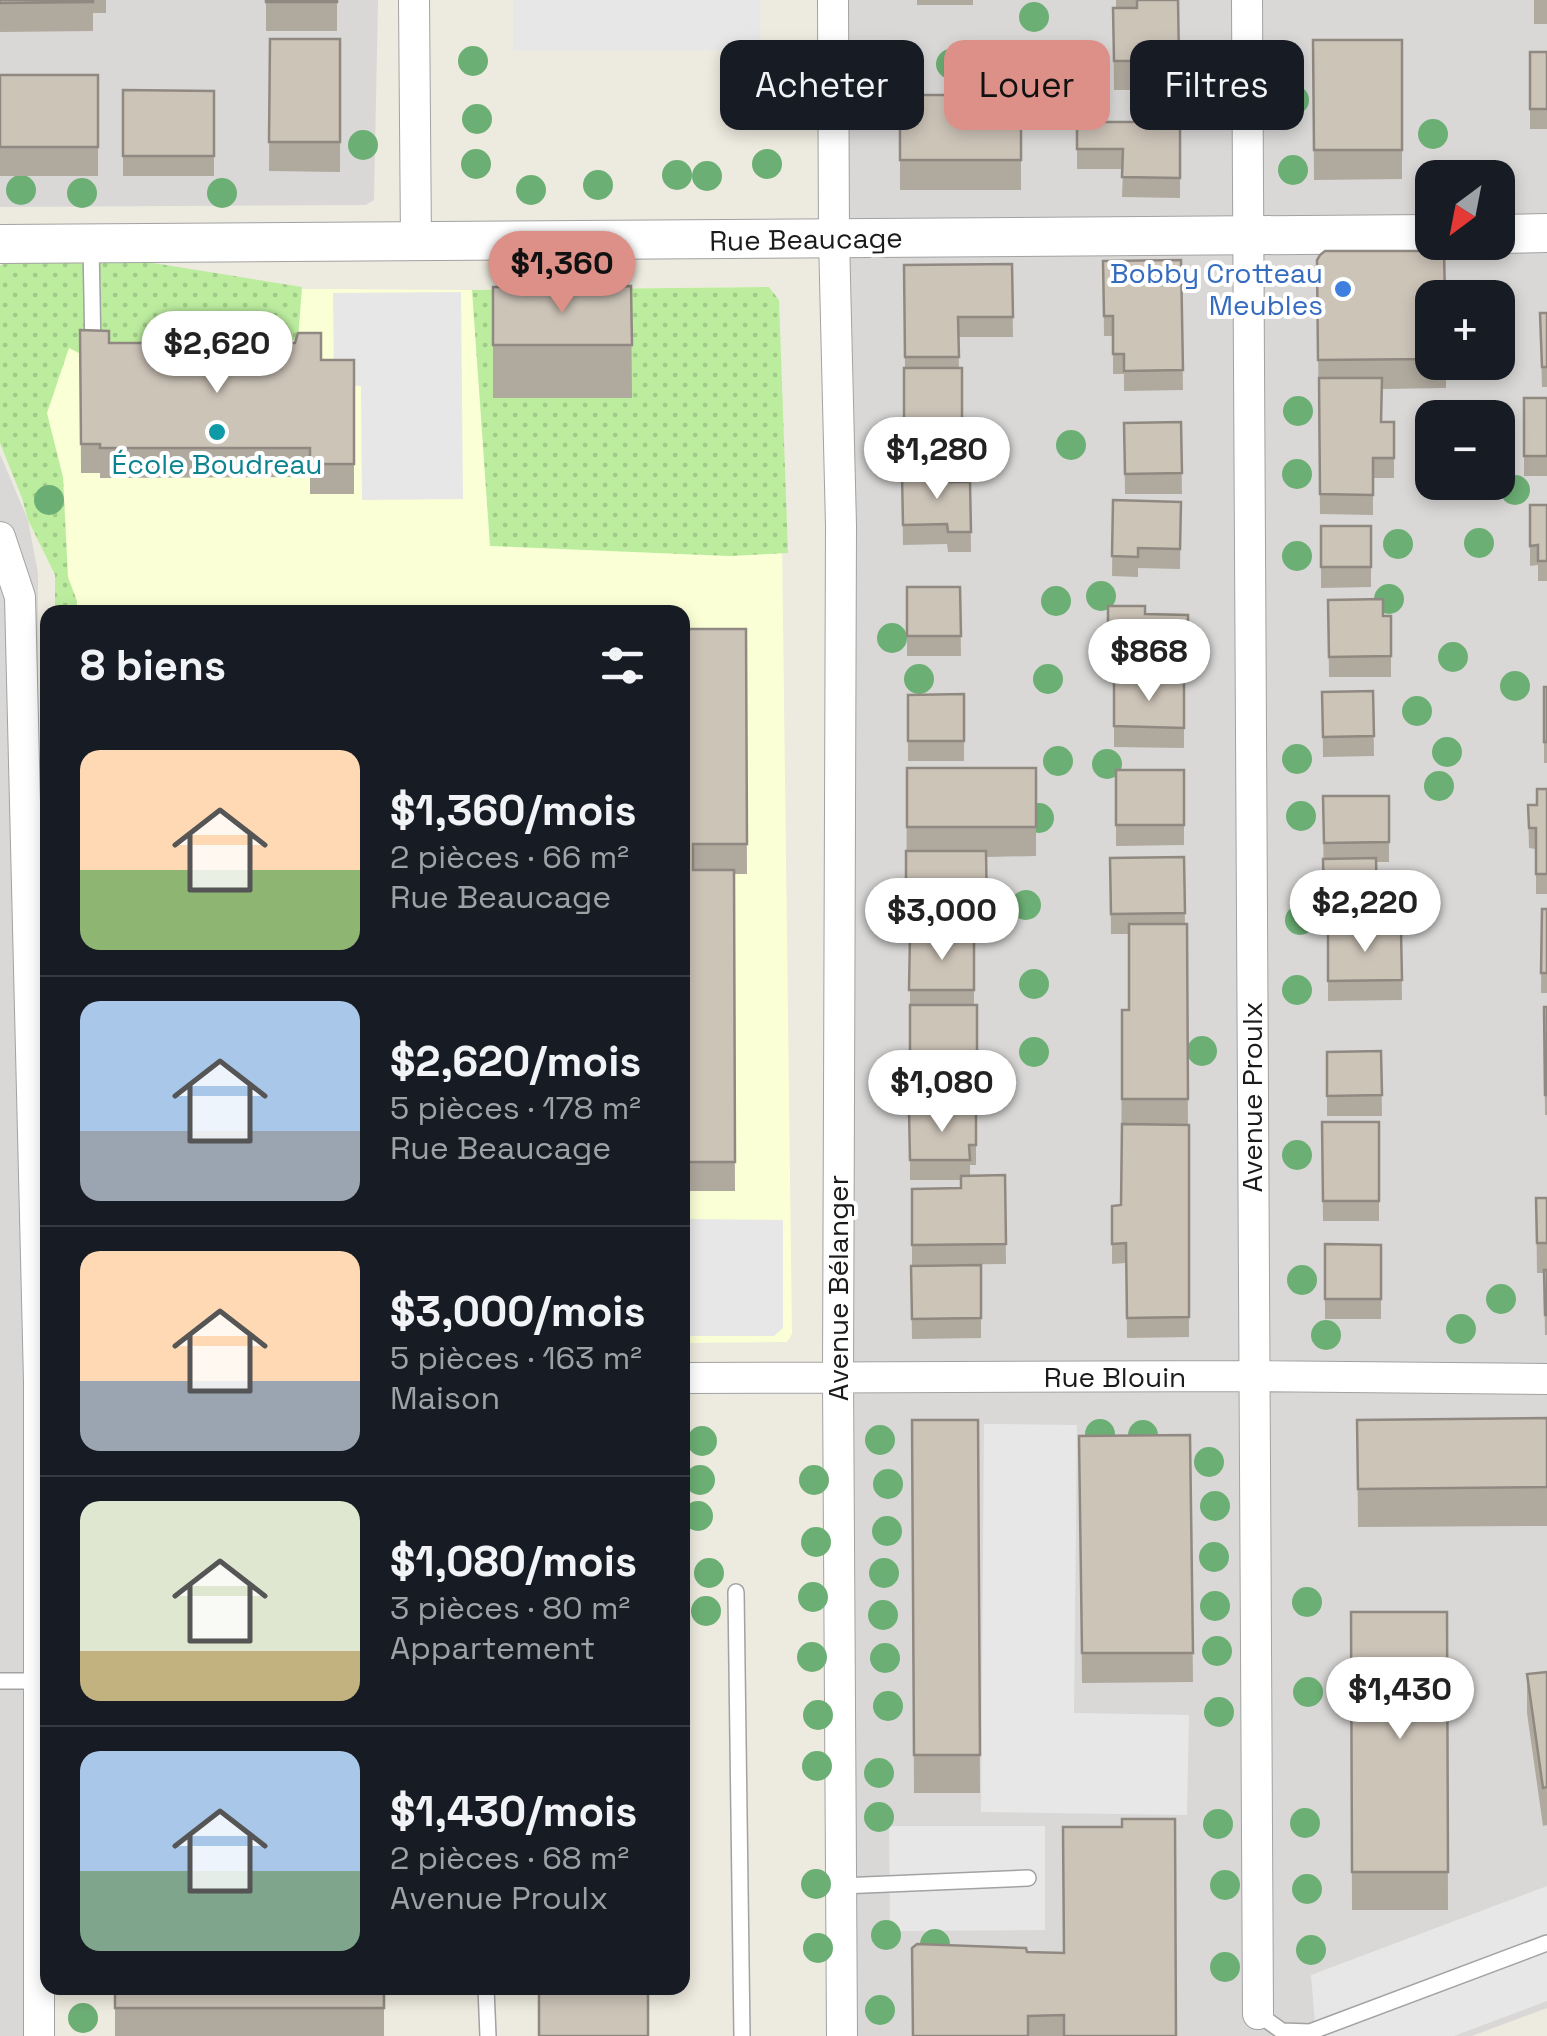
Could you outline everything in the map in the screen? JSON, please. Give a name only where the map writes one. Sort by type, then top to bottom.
[{"type":"street","points":[[414,0],[416,243]]},
{"type":"street","name":"Avenue Bélanger","points":[[833,0],[841,526],[838,1378],[842,2036]]},
{"type":"street","name":"Avenue Proulx","points":[[1247,0],[1258,2014]]},
{"type":"street","points":[[1515,234],[1547,233]]},
{"type":"street","name":"Rue Beaucage","points":[[0,244],[1415,234]]},
{"type":"street","points":[[0,537],[20,597],[40,1279]]},
{"type":"street","name":"Rue Blouin","points":[[690,1378],[1547,1379]]},
{"type":"street","points":[[39,2036],[40,1607]]},
{"type":"lane","points":[[91,243],[94,360]]},
{"type":"lane","points":[[736,1592],[742,2036]]},
{"type":"lane","points":[[0,1682],[39,1682]]},
{"type":"lane","points":[[841,1886],[1028,1878]]},
{"type":"lane","points":[[1258,2014],[1282,2031],[1310,2032],[1547,1943]]},
{"type":"lane","points":[[486,1995],[488,2036]]},
{"type":"shaded area","points":[[0,0],[378,0],[374,200],[366,205],[0,207]]},
{"type":"shaded area","points":[[513,0],[760,0],[760,40],[720,40],[720,50],[513,50]]},
{"type":"shaded area","points":[[824,0],[1547,0],[1547,2008],[1472,2036],[842,2036],[825,130],[924,130],[924,40],[824,40]]},
{"type":"shaded area","points":[[0,287],[769,287],[779,300],[792,1334],[787,1342],[690,1343],[690,605],[55,605],[55,575],[28,520],[22,498]]},
{"type":"shaded area","points":[[461,292],[463,499],[362,500],[361,386],[334,385],[333,293]]},
{"type":"shaded area","points":[[0,454],[28,520],[38,573],[39,2036],[0,2036]]},
{"type":"shaded area","points":[[690,1219],[783,1220],[783,1328],[774,1336],[690,1336]]},
{"type":"shaded area","points":[[984,1424],[1077,1425],[1074,1713],[1189,1715],[1187,1815],[981,1812]]},
{"type":"shaded area","points":[[889,1826],[1045,1826],[1045,1930],[890,1931]]},
{"type":"shaded area","points":[[1547,1886],[1547,2001],[1454,2036],[1316,2036],[1311,1975]]},
{"type":"green space","points":[[35,244],[302,287],[298,340],[273,338],[272,372],[93,360],[69,348],[47,413],[63,477],[68,577],[77,605],[55,605],[55,575],[28,520],[0,443],[0,266]]},
{"type":"green space","points":[[769,287],[779,300],[788,553],[729,556],[490,546],[472,290]]},
{"type":"building","points":[[93,0],[93,2],[0,3]]},
{"type":"building","points":[[337,0],[337,2],[266,2]]},
{"type":"building","points":[[1137,0],[1178,0],[1179,40],[1130,40],[1130,61],[1114,61],[1113,8],[1137,8]]},
{"type":"building","points":[[270,39],[340,39],[340,142],[269,142]]},
{"type":"building","points":[[1313,40],[1402,40],[1402,150],[1314,150]]},
{"type":"building","points":[[1530,52],[1547,52],[1547,109],[1530,109]]},
{"type":"building","points":[[0,75],[98,75],[98,147],[0,147]]},
{"type":"building","points":[[123,90],[214,91],[214,156],[123,156]]},
{"type":"building","points":[[924,95],[944,95],[944,130],[1021,130],[1021,160],[900,160],[900,130],[924,130]]},
{"type":"building","points":[[1110,122],[1130,122],[1130,130],[1180,130],[1180,178],[1122,177],[1123,149],[1077,149],[1077,130],[1110,130]]},
{"type":"building","points":[[1325,251],[1415,251],[1415,260],[1444,260],[1445,280],[1415,280],[1415,359],[1318,360],[1320,255]]},
{"type":"building","points":[[1181,260],[1183,370],[1124,371],[1124,354],[1113,354],[1113,316],[1104,316],[1103,261]]},
{"type":"building","points":[[1012,264],[1013,317],[958,317],[959,357],[905,357],[904,265]]},
{"type":"building","points":[[631,286],[632,345],[493,345],[493,287]]},
{"type":"building","points":[[1540,313],[1547,313],[1547,367],[1542,367]]},
{"type":"building","name":"École Boudreau","points":[[80,330],[109,331],[109,343],[295,343],[298,333],[321,333],[321,360],[354,360],[354,464],[310,464],[310,448],[100,448],[100,444],[81,444]]},
{"type":"building","points":[[904,368],[962,368],[962,421],[904,421]]},
{"type":"building","points":[[1319,378],[1382,378],[1381,422],[1394,422],[1394,458],[1373,458],[1373,495],[1320,494]]},
{"type":"building","points":[[1524,398],[1547,398],[1547,456],[1524,456]]},
{"type":"building","points":[[1181,422],[1182,473],[1125,474],[1124,423]]},
{"type":"building","points":[[902,475],[948,475],[948,482],[970,482],[971,532],[948,532],[947,524],[903,525]]},
{"type":"building","points":[[1113,500],[1181,502],[1180,549],[1138,548],[1138,557],[1112,556]]},
{"type":"building","points":[[1530,505],[1547,505],[1547,561],[1538,561],[1538,545],[1530,546]]},
{"type":"building","points":[[1321,526],[1371,526],[1371,567],[1321,567]]},
{"type":"building","points":[[907,587],[960,587],[961,636],[907,636]]},
{"type":"building","points":[[1383,599],[1383,616],[1391,616],[1391,656],[1329,657],[1328,600]]},
{"type":"building","points":[[1108,606],[1145,606],[1145,614],[1188,615],[1188,659],[1108,658]]},
{"type":"building","points":[[690,629],[746,629],[747,844],[693,844],[693,870],[734,870],[735,1162],[690,1162]]},
{"type":"building","points":[[1114,681],[1184,682],[1184,728],[1114,726]]},
{"type":"building","points":[[1547,687],[1547,742],[1544,742]]},
{"type":"building","points":[[1373,691],[1374,736],[1323,737],[1322,692]]},
{"type":"building","points":[[964,694],[964,741],[908,741],[908,695]]},
{"type":"building","points":[[907,768],[1036,768],[1036,827],[907,827]]},
{"type":"building","points":[[1116,770],[1184,770],[1184,825],[1116,825]]},
{"type":"building","points":[[1537,789],[1547,789],[1547,874],[1536,874],[1536,828],[1529,828],[1528,805],[1537,805]]},
{"type":"building","points":[[1323,796],[1389,796],[1389,842],[1324,843]]},
{"type":"building","points":[[906,851],[986,851],[987,916],[906,916]]},
{"type":"building","points":[[1184,857],[1185,913],[1111,914],[1110,858]]},
{"type":"building","points":[[1376,858],[1377,908],[1324,908],[1323,859]]},
{"type":"building","points":[[1542,909],[1547,909],[1547,973],[1541,973]]},
{"type":"building","points":[[1129,924],[1187,924],[1188,1099],[1122,1099],[1122,1010],[1129,1010]]},
{"type":"building","points":[[1328,930],[1401,930],[1402,980],[1328,981]]},
{"type":"building","points":[[910,935],[974,935],[974,990],[909,990]]},
{"type":"building","points":[[910,1005],[977,1005],[977,1054],[910,1054]]},
{"type":"building","points":[[1547,1007],[1547,1095],[1545,1095]]},
{"type":"building","points":[[1381,1051],[1382,1095],[1327,1096],[1327,1052]]},
{"type":"building","points":[[962,1059],[962,1077],[971,1077],[971,1107],[910,1107],[910,1060]]},
{"type":"building","points":[[909,1111],[976,1111],[976,1145],[969,1145],[970,1160],[910,1160]]},
{"type":"building","points":[[1322,1122],[1379,1122],[1379,1201],[1323,1201]]},
{"type":"building","points":[[1122,1124],[1189,1125],[1189,1317],[1127,1318],[1126,1243],[1112,1244],[1112,1206],[1121,1205]]},
{"type":"building","points":[[1005,1175],[1006,1244],[912,1245],[912,1189],[961,1188],[961,1176]]},
{"type":"building","points":[[1536,1198],[1547,1198],[1547,1243],[1537,1243]]},
{"type":"building","points":[[1325,1244],[1381,1245],[1381,1299],[1325,1299]]},
{"type":"building","points":[[981,1265],[981,1318],[912,1319],[911,1266]]},
{"type":"building","points":[[1547,1270],[1547,1315],[1545,1315]]},
{"type":"building","points":[[1547,1418],[1547,1487],[1358,1489],[1357,1420]]},
{"type":"building","points":[[912,1420],[978,1420],[980,1755],[914,1755]]},
{"type":"building","points":[[1190,1435],[1193,1653],[1082,1653],[1079,1436]]},
{"type":"building","points":[[1351,1612],[1447,1612],[1448,1872],[1352,1872]]},
{"type":"building","points":[[1547,1672],[1547,1787],[1543,1788],[1527,1674]]},
{"type":"building","points":[[1122,1819],[1175,1819],[1176,2036],[1064,2036],[1064,2015],[1028,2016],[1028,2036],[913,2036],[912,1948],[917,1944],[1064,1953],[1063,1827],[1122,1827]]},
{"type":"building","points":[[115,1995],[384,1995],[384,2008],[115,2008]]},
{"type":"building","points":[[539,1995],[648,1995],[648,2036],[539,2036]]},
{"type":"place","name":"Bobby Crotteau Meubles","points":[[1343,289]]},
{"type":"place","name":"École Boudreau","points":[[217,432]]}]
